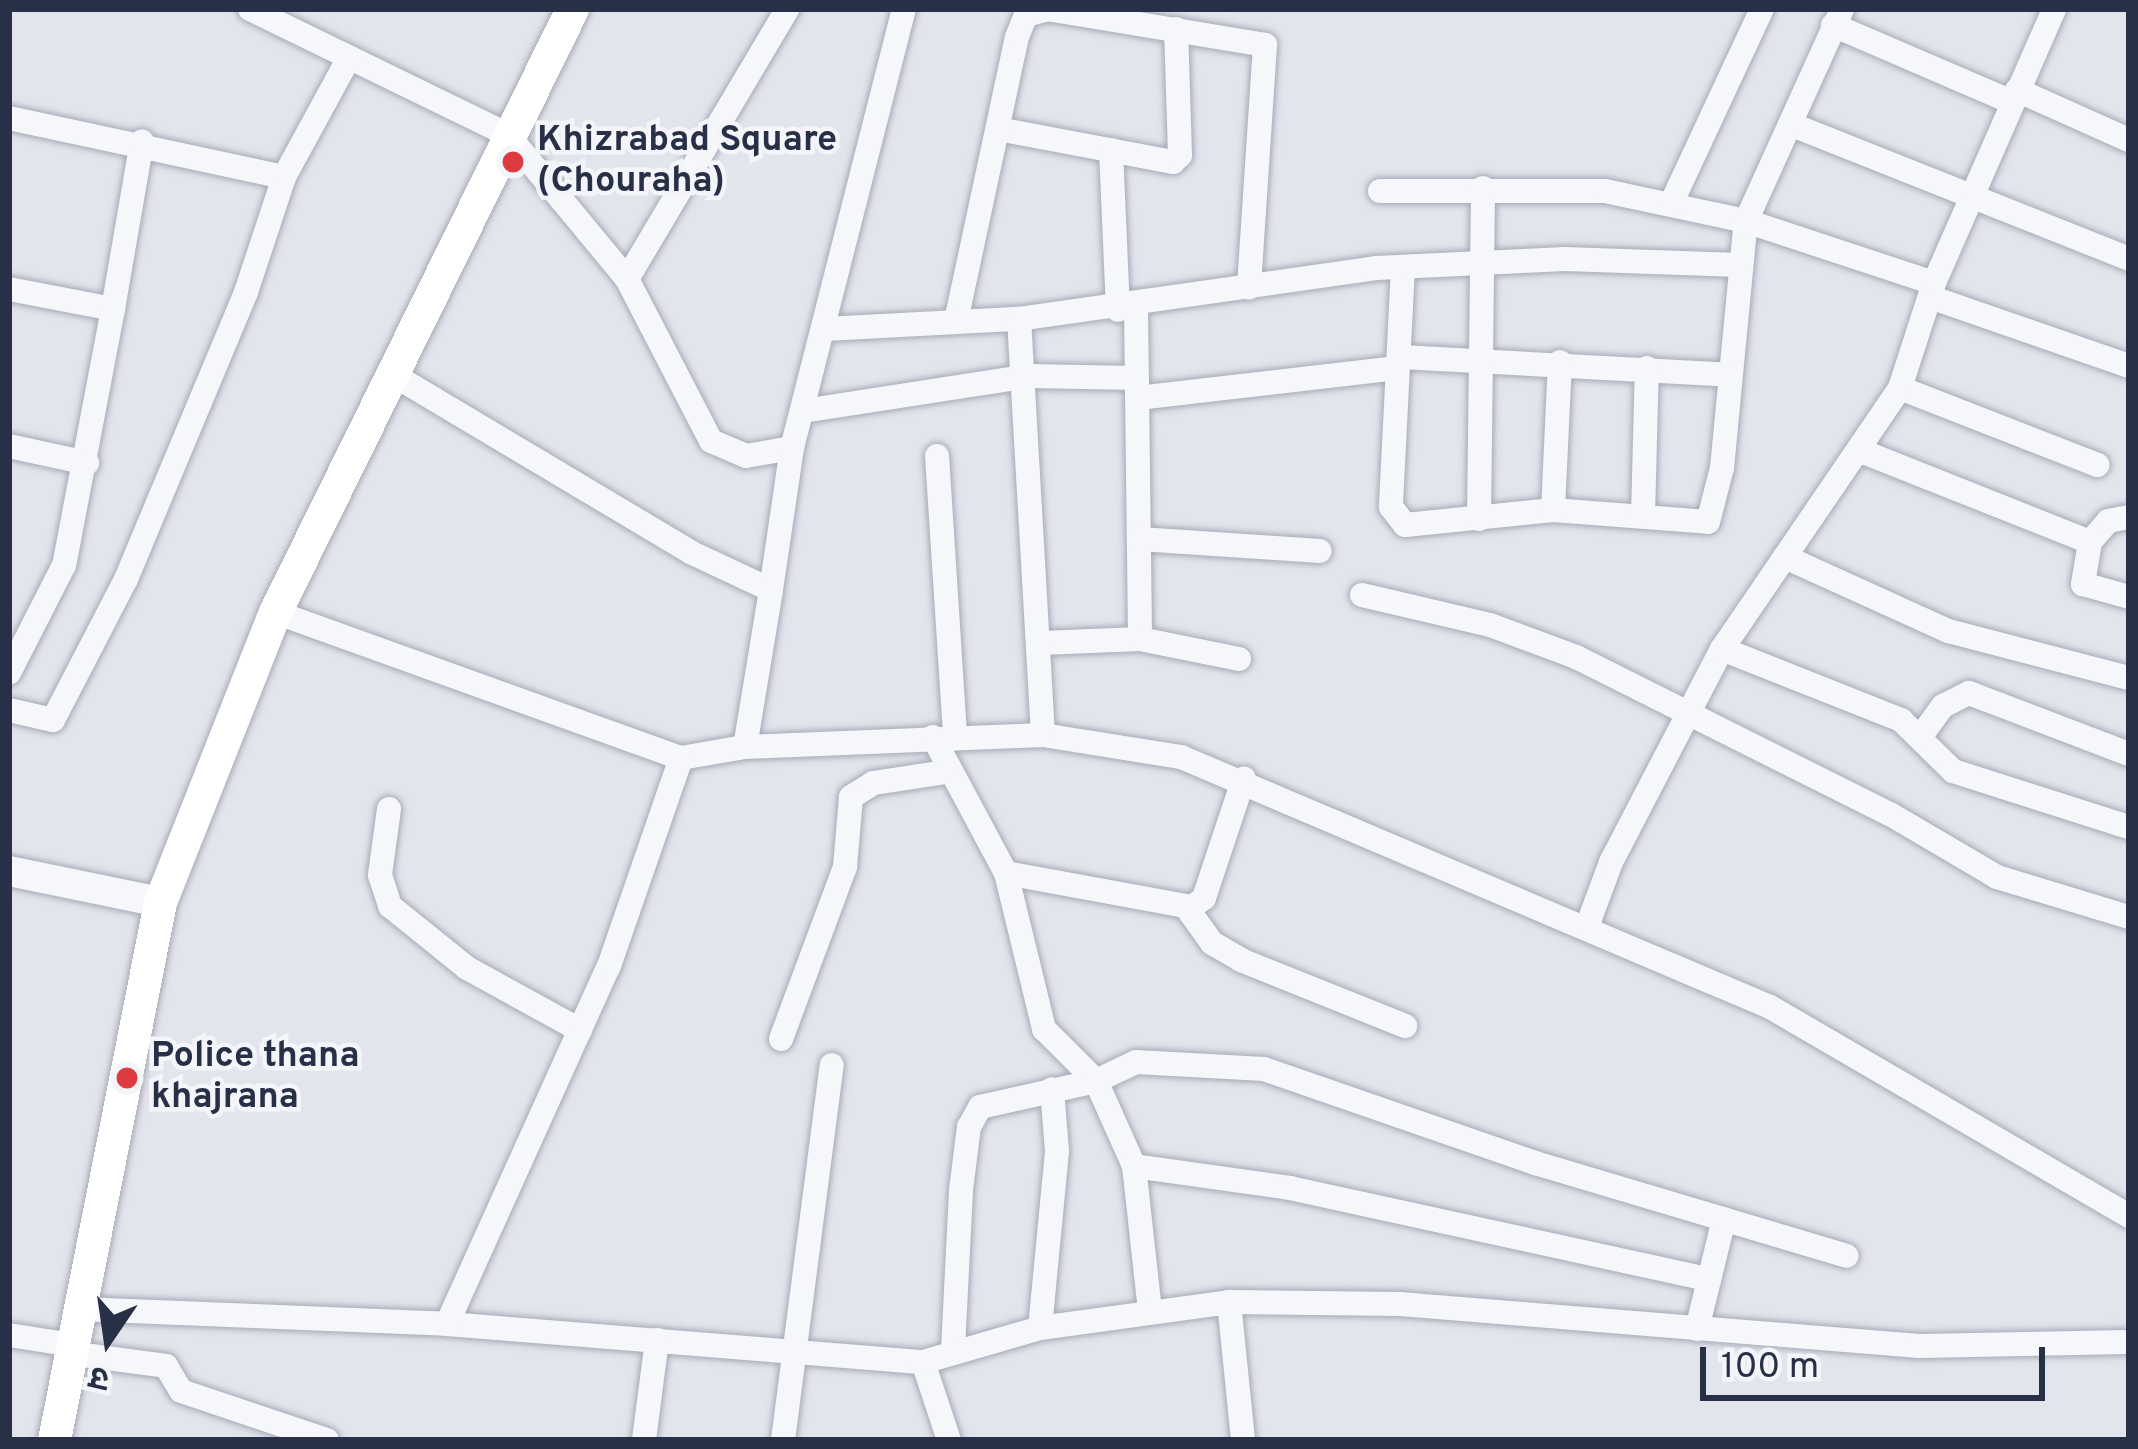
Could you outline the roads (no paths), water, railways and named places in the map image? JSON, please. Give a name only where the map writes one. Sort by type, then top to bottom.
[{"type":"main road","points":[[56,1439],[160,902],[275,612],[398,377],[508,134],[572,9]]},
{"type":"street","points":[[250,9],[508,134],[627,279],[711,441],[746,456],[792,448]]},
{"type":"street","points":[[627,279],[787,9]]},
{"type":"street","points":[[745,747],[792,448],[904,9]]},
{"type":"street","points":[[956,321],[1026,15],[1048,9],[1248,40],[1268,52],[1249,287]]},
{"type":"street","points":[[1671,204],[1762,9]]},
{"type":"street","points":[[1588,924],[1688,709],[1722,649],[1900,388],[1932,290],[2054,9]]},
{"type":"street","points":[[1403,267],[1391,507],[1412,526],[1553,511],[1708,522],[1746,221],[1836,14],[2014,96],[2129,140]]},
{"type":"street","points":[[998,129],[1178,159],[1176,29]]},
{"type":"street","points":[[9,710],[53,720],[126,579],[246,292],[284,177],[349,58]]},
{"type":"street","points":[[9,118],[142,141],[284,177]]},
{"type":"street","points":[[1790,124],[2129,259]]},
{"type":"street","points":[[9,674],[64,565],[87,464],[142,141]]},
{"type":"street","points":[[1111,150],[1137,388],[1140,639]]},
{"type":"street","points":[[1480,518],[1483,188]]},
{"type":"street","points":[[1380,191],[1605,191],[1746,221],[2129,366]]},
{"type":"street","points":[[825,329],[1019,320],[1127,309],[1403,267],[1740,265]]},
{"type":"street","points":[[9,289],[113,309]]},
{"type":"street","points":[[1019,320],[1028,376],[1043,735]]},
{"type":"street","points":[[803,411],[1028,376],[1137,388],[1399,362],[1479,359],[1730,375]]},
{"type":"street","points":[[1553,511],[1560,362]]},
{"type":"street","points":[[1642,516],[1647,368]]},
{"type":"street","points":[[398,377],[690,552],[771,590]]},
{"type":"street","points":[[1900,388],[2098,465]]},
{"type":"street","points":[[9,446],[87,464]]},
{"type":"street","points":[[1861,451],[2090,542]]},
{"type":"street","points":[[937,456],[946,772],[1006,873],[1044,1029],[1096,1081],[1134,1166],[1150,1311]]},
{"type":"street","points":[[2129,517],[2108,521],[2090,542],[2083,584],[2129,597]]},
{"type":"street","points":[[1140,539],[1320,551]]},
{"type":"street","points":[[1785,556],[1948,631],[2129,678]]},
{"type":"street","points":[[1362,595],[1490,625],[1688,709],[1997,877],[2129,917]]},
{"type":"street","points":[[275,612],[681,758],[745,747],[1043,735],[1181,757],[1244,778],[1588,924],[1770,1007],[2129,1216]]},
{"type":"street","points":[[1041,643],[1140,639],[1239,659]]},
{"type":"street","points":[[1722,649],[1921,736],[1953,771],[2129,827]]},
{"type":"street","points":[[1921,736],[1943,706],[1969,693],[2129,754]]},
{"type":"street","points":[[447,1324],[580,1030],[681,758]]},
{"type":"street","points":[[781,1039],[845,867],[851,796],[873,783],[946,772]]},
{"type":"street","points":[[1006,873],[1187,908],[1204,898],[1244,778]]},
{"type":"street","points":[[389,809],[380,875],[390,906],[467,968],[580,1030]]},
{"type":"street","points":[[9,871],[160,902]]},
{"type":"street","points":[[1187,908],[1212,943],[1241,960],[1405,1026]]},
{"type":"street","points":[[953,1349],[950,1304],[969,1126],[980,1107],[1096,1081],[1136,1062],[1264,1069],[1846,1256]]},
{"type":"street","points":[[783,1440],[832,1065]]},
{"type":"street","points":[[1040,1328],[1057,1151],[1052,1089]]},
{"type":"street","points":[[1134,1166],[1290,1188],[1709,1279]]},
{"type":"street","points":[[1697,1329],[1724,1219]]},
{"type":"street","points":[[80,1309],[447,1324],[923,1362],[953,1349],[1040,1328],[1228,1302],[1421,1306],[1919,1346],[2129,1342]]},
{"type":"street","points":[[1228,1302],[1243,1440]]},
{"type":"street","points":[[9,1335],[166,1366],[181,1390],[327,1440]]},
{"type":"street","points":[[644,1440],[657,1340]]},
{"type":"street","points":[[923,1362],[948,1440]]},
{"type":"place","name":"Khizrabad Square (Chouraha)","points":[[513,162]]},
{"type":"place","name":"Police thana khajrana","points":[[127,1078]]}]
